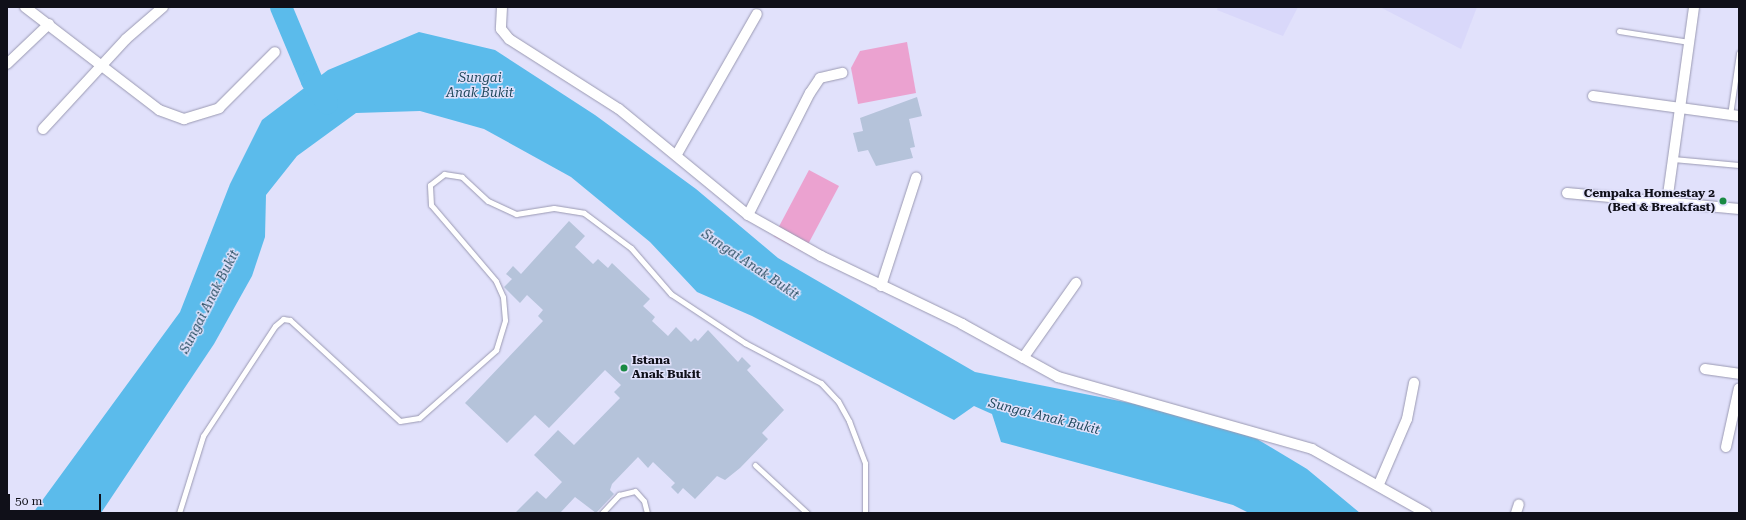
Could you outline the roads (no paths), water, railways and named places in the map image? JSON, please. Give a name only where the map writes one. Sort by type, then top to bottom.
[{"type":"street","points":[[25,7],[102,64],[159,110],[184,119],[219,108],[275,52]]},
{"type":"street","points":[[42,129],[102,64],[163,7]]},
{"type":"street","points":[[502,7],[501,29],[508,39],[585,85],[677,154],[748,215],[881,286],[1058,377],[1312,449],[1379,484],[1426,513]]},
{"type":"street","points":[[1667,202],[1694,7]]},
{"type":"street","points":[[677,154],[757,14]]},
{"type":"street","points":[[7,64],[49,24]]},
{"type":"street","points":[[748,215],[810,93],[820,78],[842,73]]},
{"type":"street","points":[[1593,96],[1680,110],[1735,115]]},
{"type":"street","points":[[881,286],[916,178]]},
{"type":"street","points":[[1567,193],[1739,208]]},
{"type":"street","points":[[1023,358],[1076,283]]},
{"type":"street","points":[[1705,369],[1739,374]]},
{"type":"street","points":[[1379,484],[1407,418],[1414,384]]},
{"type":"street","points":[[1726,447],[1739,388]]},
{"type":"lane","points":[[1620,30],[1689,42]]},
{"type":"lane","points":[[1735,115],[1739,53]]},
{"type":"lane","points":[[1673,159],[1739,165]]},
{"type":"lane","points":[[179,513],[203,436],[271,332],[283,319],[290,320],[400,421],[419,418],[496,350],[505,320],[502,297],[487,270],[431,205],[430,185],[444,174],[462,177],[488,201],[516,214],[554,208],[584,213],[631,248],[671,294],[745,343],[821,383],[838,401],[849,421],[865,463],[865,513]]},
{"type":"lane","points":[[756,465],[806,513]]},
{"type":"lane","points":[[602,513],[619,496],[636,492],[644,501],[647,513]]},
{"type":"water","name":"Sungai Anak Bukit","points":[[419,32],[495,50],[595,115],[696,189],[778,258],[975,372],[1180,413],[1257,439],[1307,469],[1360,513],[1249,513],[1233,505],[1001,442],[992,414],[974,406],[954,420],[752,316],[697,292],[650,242],[571,177],[484,129],[420,111],[356,113],[297,156],[266,195],[265,237],[252,276],[214,344],[101,513],[33,513],[180,312],[230,184],[262,120],[328,70]]},
{"type":"waterway","points":[[281,7],[312,81],[327,103]]},
{"type":"place","name":"Cempaka Homestay 2 (Bed & Breakfast)","points":[[1723,201]]},
{"type":"place","name":"Istana Anak Bukit","points":[[624,368]]}]
